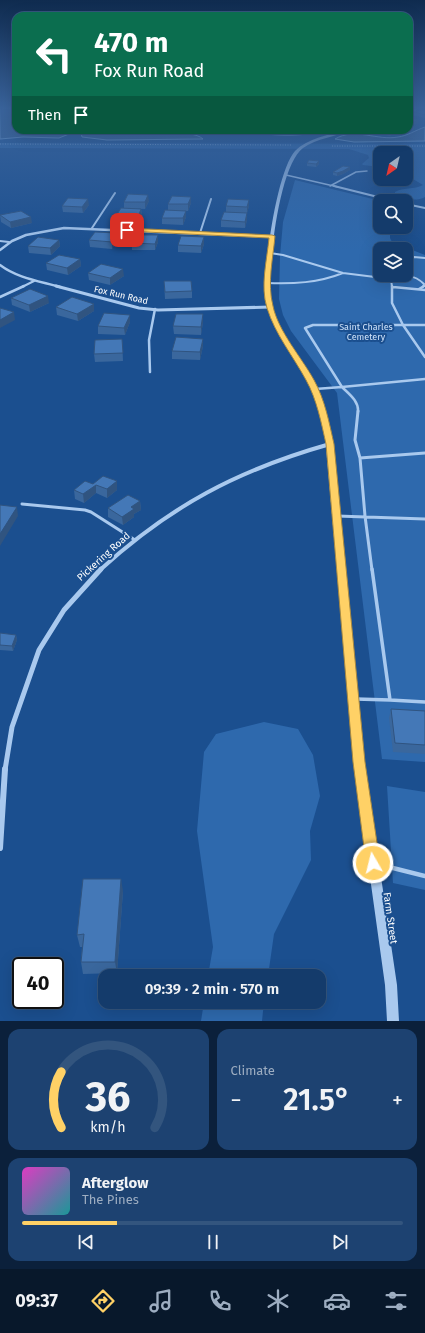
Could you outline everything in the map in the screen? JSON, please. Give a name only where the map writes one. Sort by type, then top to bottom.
[{"type":"street","name":"Farm Street","points":[[294,156],[286,175],[276,210],[267,283],[270,307],[280,331],[315,389],[325,420],[330,444],[359,762],[391,985],[393,1021]]},
{"type":"street","points":[[0,250],[9,242],[26,235],[44,230],[64,228],[272,236]]},
{"type":"street","name":"Fox Run Road","points":[[0,265],[14,274],[34,281],[133,307],[155,310],[270,307]]},
{"type":"street","name":"Pickering Road","points":[[0,848],[2,785],[10,734],[40,646],[72,598],[114,557],[152,525],[220,484],[279,458],[306,449],[330,444]]},
{"type":"lane","points":[[330,186],[356,172],[368,171]]},
{"type":"lane","points":[[286,175],[373,196]]},
{"type":"lane","points":[[92,228],[115,193]]},
{"type":"lane","points":[[200,233],[211,198]]},
{"type":"lane","points":[[413,205],[425,208]]},
{"type":"lane","points":[[0,241],[9,242]]},
{"type":"lane","points":[[270,252],[343,273],[373,277]]},
{"type":"lane","points":[[413,258],[425,258]]},
{"type":"lane","points":[[267,283],[327,280],[343,273]]},
{"type":"lane","points":[[413,277],[418,278],[424,284],[424,286],[419,289]]},
{"type":"lane","points":[[0,297],[34,281]]},
{"type":"lane","points":[[392,282],[393,287],[391,303],[394,311],[425,358]]},
{"type":"lane","points":[[393,287],[425,290]]},
{"type":"lane","points":[[150,372],[147,350],[155,310]]},
{"type":"lane","points":[[390,700],[365,516],[360,458],[355,440],[358,408],[354,400],[342,387],[305,328],[313,325],[425,325]]},
{"type":"lane","points":[[315,389],[425,379]]},
{"type":"lane","points":[[360,458],[425,453]]},
{"type":"lane","points":[[22,504],[85,510],[135,540]]},
{"type":"lane","points":[[336,516],[425,519]]},
{"type":"lane","points":[[354,699],[425,702]]},
{"type":"lane","points":[[373,863],[425,876]]},
{"type":"green space","points":[[368,156],[373,156],[373,166],[362,164],[369,158]]},
{"type":"green space","points":[[413,156],[425,156],[425,197],[421,199],[413,199],[413,194],[395,194],[398,190],[416,188],[423,185],[413,179]]},
{"type":"green space","name":"Saint Charles Cemetery","points":[[295,180],[373,199],[373,234],[390,234],[392,242],[373,242],[373,282],[413,282],[413,250],[425,255],[425,762],[382,759],[337,393],[291,331],[283,315],[279,299],[280,256],[283,222]]},
{"type":"green space","points":[[264,722],[298,729],[313,755],[320,796],[310,831],[311,860],[274,934],[269,969],[209,969],[213,947],[197,831],[204,752],[216,734]]},
{"type":"green space","points":[[387,786],[425,792],[425,890],[393,883]]},
{"type":"green space","points":[[203,1009],[263,1009],[262,1021],[201,1021]]},
{"type":"building","points":[[309,160],[319,161],[316,164],[307,163]]},
{"type":"building","points":[[343,166],[350,167],[337,173],[333,172]]},
{"type":"building","points":[[128,194],[148,195],[145,202],[124,202]]},
{"type":"building","points":[[172,196],[191,197],[188,204],[168,204]]},
{"type":"building","points":[[68,198],[88,199],[82,207],[62,206]]},
{"type":"building","points":[[228,199],[249,200],[247,207],[226,206]]},
{"type":"building","points":[[121,208],[141,209],[138,217],[116,216]]},
{"type":"building","points":[[165,210],[186,211],[183,218],[162,218]]},
{"type":"building","points":[[21,211],[31,217],[10,222],[0,215]]},
{"type":"building","points":[[224,212],[247,213],[245,222],[221,220]]},
{"type":"building","points":[[95,232],[117,233],[112,242],[89,240]]},
{"type":"building","points":[[135,235],[158,235],[155,244],[132,243]]},
{"type":"building","points":[[181,236],[204,237],[201,246],[178,245]]},
{"type":"building","points":[[38,237],[59,240],[50,248],[28,246]]},
{"type":"building","points":[[59,255],[80,259],[67,268],[46,263]]},
{"type":"building","points":[[101,264],[123,269],[110,278],[88,273]]},
{"type":"building","points":[[164,281],[191,281],[192,291],[165,292]]},
{"type":"building","points":[[30,289],[48,296],[29,305],[11,298]]},
{"type":"building","points":[[72,297],[94,304],[77,314],[56,307]]},
{"type":"building","points":[[0,308],[14,312],[0,320]]},
{"type":"building","points":[[104,313],[130,315],[124,328],[98,326]]},
{"type":"building","points":[[176,314],[203,314],[201,327],[173,326]]},
{"type":"building","points":[[176,337],[203,339],[200,352],[172,351]]},
{"type":"building","points":[[122,339],[123,353],[94,354],[95,340]]},
{"type":"building","points":[[103,476],[117,481],[107,489],[96,485],[83,494],[74,490],[85,481],[93,484]]},
{"type":"building","points":[[128,495],[140,501],[131,507],[134,509],[122,517],[108,508]]},
{"type":"building","points":[[0,505],[17,507],[0,534]]},
{"type":"building","points":[[0,633],[16,635],[12,646],[0,645]]},
{"type":"building","points":[[391,709],[425,711],[425,745],[395,743]]},
{"type":"building","points":[[83,879],[121,879],[115,962],[81,962],[84,934],[77,935]]},
{"type":"route","points":[[127,230],[272,236],[267,283],[271,311],[280,331],[310,380],[319,398],[330,444],[359,762],[373,863]]}]
